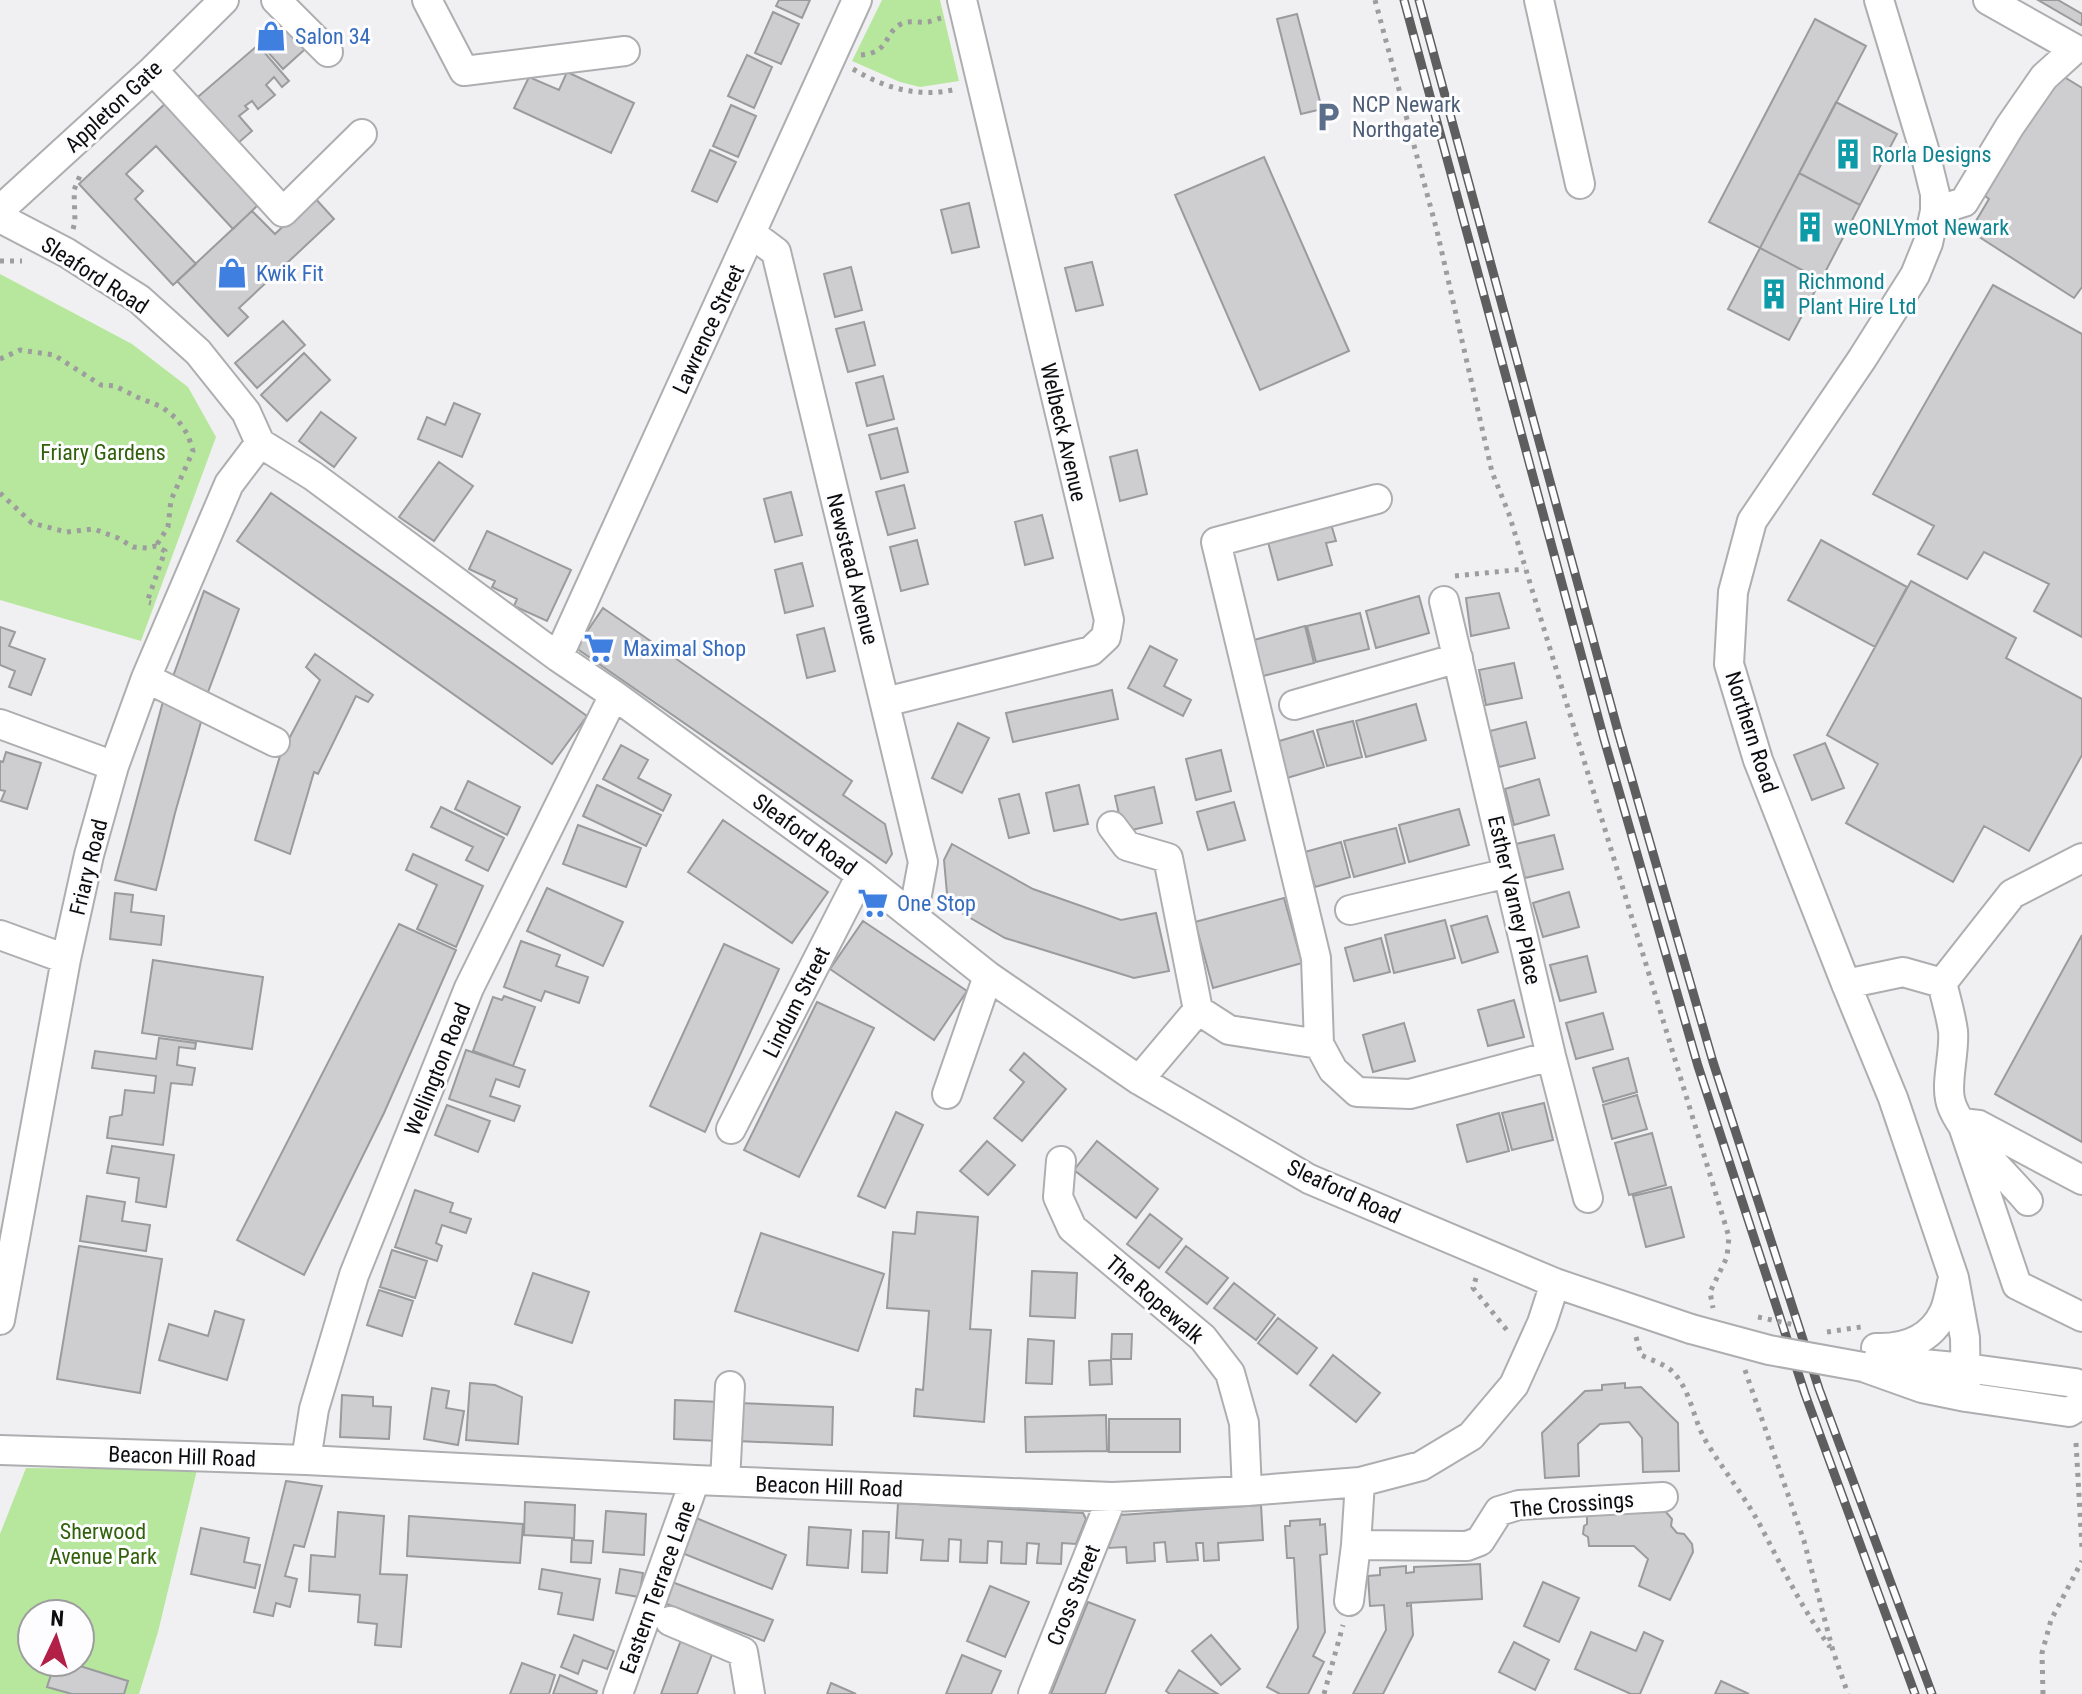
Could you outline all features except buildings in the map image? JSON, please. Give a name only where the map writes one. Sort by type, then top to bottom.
[{"type":"street","name":"Appleton Gate","points":[[0,210],[153,70],[224,0]]},
{"type":"street","points":[[276,0],[328,52]]},
{"type":"street","points":[[427,0],[464,71],[625,51]]},
{"type":"street","name":"Lawrence Street","points":[[558,657],[857,0]]},
{"type":"street","points":[[1539,0],[1580,184]]},
{"type":"street","name":"Northern Road","points":[[1879,0],[1935,194],[1935,211],[1928,243],[1915,275],[1862,359],[1752,521],[1733,592],[1729,664],[1758,760],[1893,1098],[1954,1278],[1965,1338],[1966,1397]]},
{"type":"street","points":[[1935,211],[1964,202],[2044,77],[2075,49],[1988,0]]},
{"type":"street","name":"Welbeck Avenue","points":[[885,702],[1091,651],[1106,637],[1109,620],[964,5]]},
{"type":"street","points":[[153,70],[283,212],[362,134]]},
{"type":"street","name":"Sleaford Road","points":[[0,218],[67,253],[139,299],[198,352],[246,412],[260,443],[313,476],[861,875],[988,976],[1139,1080],[1309,1179],[1555,1283],[1704,1325],[1769,1350],[1867,1347]]},
{"type":"street","name":"Newstead Avenue","points":[[752,234],[776,252],[923,862],[913,916]]},
{"type":"street","name":"Friary Road","points":[[0,1320],[66,959],[89,855],[114,766],[146,678],[229,484],[260,443]]},
{"type":"street","points":[[1377,499],[1216,542],[1316,958],[1319,1044],[1333,1070],[1357,1092],[1410,1094],[1551,1056]]},
{"type":"street","name":"Esther Varney Place","points":[[1444,601],[1551,1056],[1588,1198]]},
{"type":"street","points":[[1294,705],[1458,658]]},
{"type":"street","points":[[146,678],[275,742]]},
{"type":"street","name":"Wellington Road","points":[[306,1460],[314,1409],[354,1275],[469,988],[614,695]]},
{"type":"street","points":[[0,724],[114,766]]},
{"type":"street","points":[[1112,826],[1127,846],[1168,858],[1198,1010],[1229,1030],[1319,1044]]},
{"type":"street","points":[[1942,983],[2012,894],[2082,858]]},
{"type":"street","points":[[1350,910],[1508,873]]},
{"type":"street","name":"Lindum Street","points":[[731,1129],[861,875]]},
{"type":"street","points":[[0,935],[66,959]]},
{"type":"street","points":[[1846,984],[1903,972],[1942,983]]},
{"type":"street","points":[[947,1094],[988,976]]},
{"type":"street","points":[[1942,983],[1953,1032],[1950,1100],[1962,1123],[2017,1285],[2082,1317]]},
{"type":"street","points":[[1139,1080],[1198,1010]]},
{"type":"street","points":[[1962,1123],[1979,1125],[2082,1180]]},
{"type":"street","points":[[1962,1123],[1994,1165],[2006,1174],[2028,1201]]},
{"type":"street","name":"The Ropewalk","points":[[1061,1161],[1058,1197],[1072,1228],[1203,1338],[1230,1373],[1244,1423],[1247,1491]]},
{"type":"street","points":[[1867,1347],[1892,1349],[1924,1338],[1943,1314],[1954,1278]]},
{"type":"street","name":"Beacon Hill Road","points":[[0,1450],[306,1460],[1112,1497],[1360,1482],[1421,1466],[1471,1436],[1514,1385],[1542,1323],[1555,1283]]},
{"type":"street","points":[[1867,1347],[1879,1360],[2075,1383],[2082,1390]]},
{"type":"street","points":[[1867,1347],[1922,1388],[2069,1412],[2082,1404]]},
{"type":"street","points":[[725,1481],[730,1386]]},
{"type":"street","name":"Eastern Terrace Lane","points":[[618,1694],[695,1480]]},
{"type":"street","points":[[1349,1601],[1360,1482]]},
{"type":"street","name":"Cross Street","points":[[1033,1694],[1112,1497]]},
{"type":"street","name":"The Crossings","points":[[1356,1545],[1467,1546],[1480,1541],[1499,1511],[1519,1505],[1663,1497]]},
{"type":"street","points":[[670,1621],[743,1652],[750,1694]]},
{"type":"path","points":[[1375,0],[1437,231],[1492,472],[1509,514],[1729,1237],[1727,1257],[1710,1292],[1704,1325]]},
{"type":"path","points":[[832,56],[873,54],[901,24],[928,22],[964,5]]},
{"type":"path","points":[[832,56],[894,89],[940,93],[982,82]]},
{"type":"path","points":[[0,359],[20,350],[54,355],[101,385],[115,386],[162,407],[177,419],[188,435],[193,451],[171,500],[168,527],[156,546],[147,548],[133,547],[94,529],[66,532],[32,523],[0,493]]},
{"type":"path","points":[[1444,601],[1444,578],[1525,569]]},
{"type":"path","points":[[1477,1274],[1473,1288],[1512,1337]]},
{"type":"path","points":[[1826,1332],[1867,1347]]},
{"type":"path","points":[[1635,1340],[1641,1355],[1670,1369],[1680,1381],[1708,1445],[1759,1524],[1813,1624],[1833,1651]]},
{"type":"path","points":[[1740,1362],[1748,1375],[1804,1541],[1833,1651],[1848,1694]]},
{"type":"path","points":[[2076,1443],[2082,1548]]},
{"type":"path","points":[[2043,1694],[2042,1653],[2051,1620],[2082,1561]]},
{"type":"path","points":[[1324,1694],[1349,1601]]},
{"type":"green space","points":[[882,0],[940,0],[959,81],[920,87],[900,82],[852,61]]},
{"type":"green space","name":"Friary Gardens","points":[[0,274],[132,344],[188,387],[216,437],[141,641],[0,600]]},
{"type":"green space","name":"Sherwood Avenue Park","points":[[26,1468],[197,1470],[158,1632],[139,1694],[0,1694],[0,1534]]},
{"type":"railway","points":[[1404,0],[1604,739],[1698,1066],[1805,1394],[1915,1694]]},
{"type":"railway","points":[[1419,0],[1619,735],[1713,1062],[1819,1389],[1932,1694]]},
{"type":"place","name":"Salon 34","points":[[271,36]]},
{"type":"place","name":"NCP Newark Northgate","points":[[1328,117]]},
{"type":"place","name":"Rorla Designs","points":[[1848,154]]},
{"type":"place","name":"weONLYmot Newark","points":[[1810,227]]},
{"type":"place","name":"Kwik Fit","points":[[232,273]]},
{"type":"place","name":"Richmond Plant Hire Ltd","points":[[1774,294]]},
{"type":"place","name":"Maximal Shop","points":[[599,648]]},
{"type":"place","name":"One Stop","points":[[873,903]]}]
